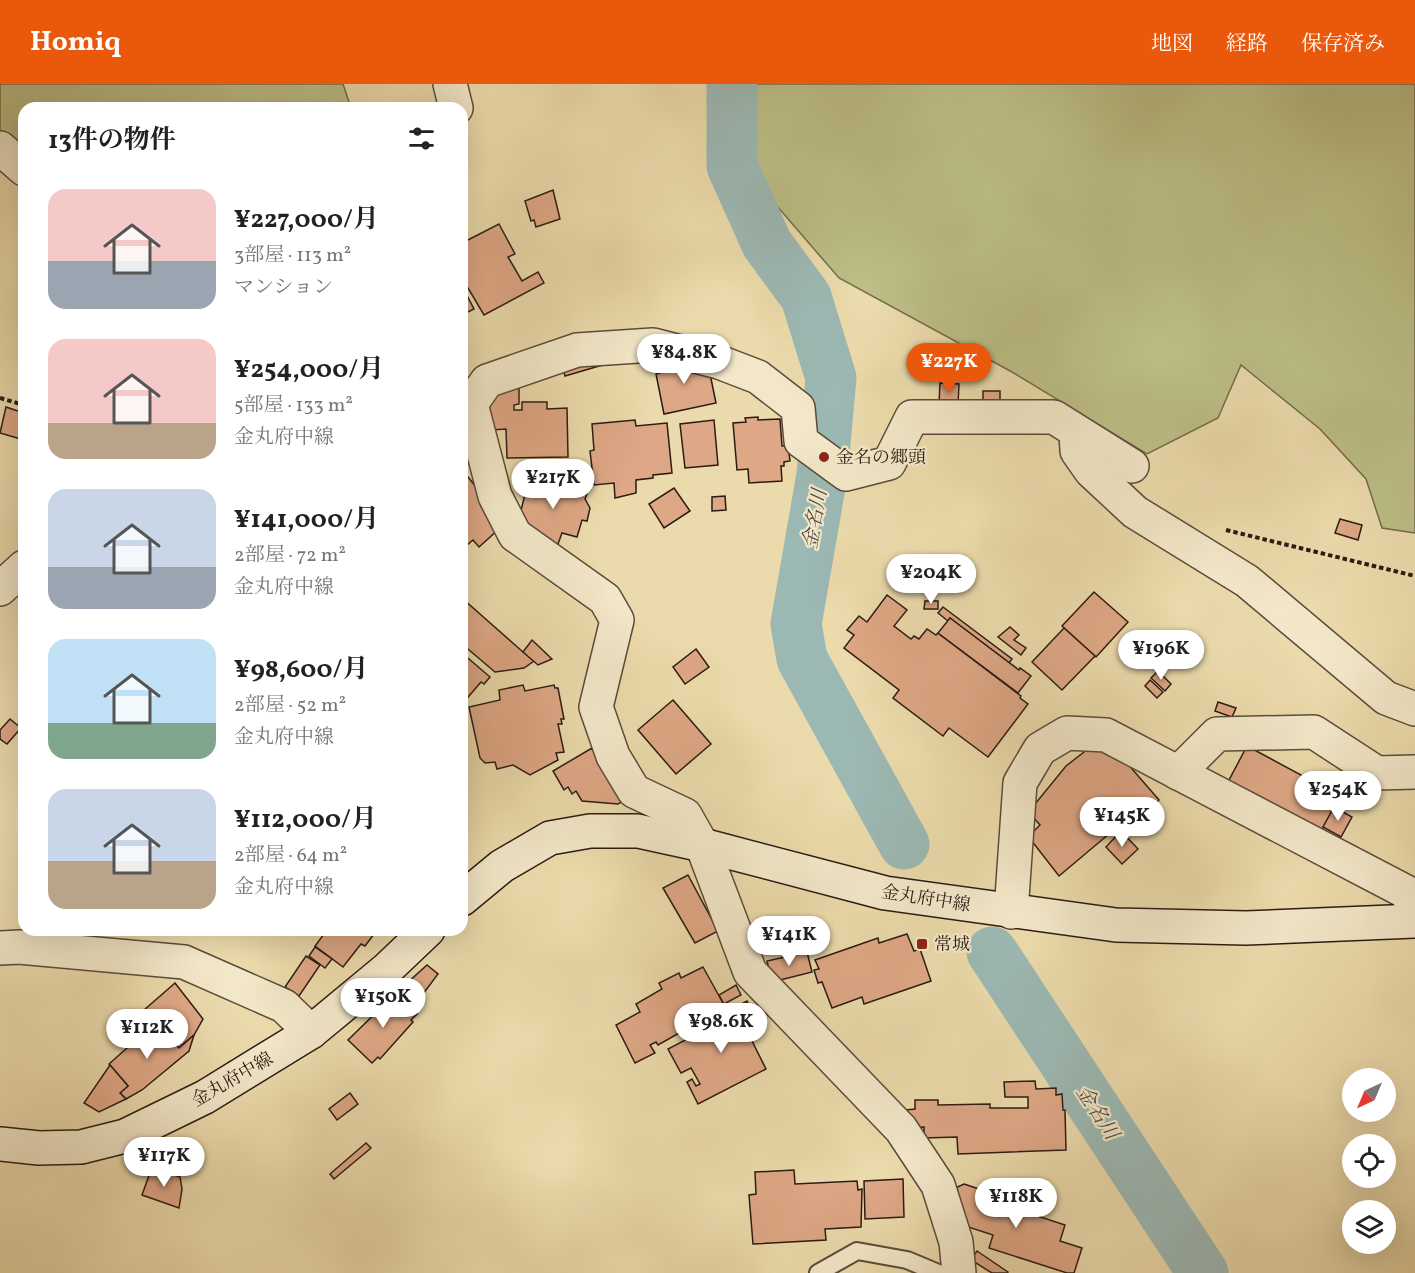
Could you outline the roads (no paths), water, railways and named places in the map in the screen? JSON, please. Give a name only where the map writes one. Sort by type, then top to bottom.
[{"type":"street","points":[[450,84],[454,102]]},
{"type":"street","points":[[0,148],[18,164]]},
{"type":"street","points":[[468,398],[487,381],[577,350],[653,345],[719,362],[758,377],[798,408],[801,441],[846,474],[888,463],[912,417],[1054,417],[1132,466]]},
{"type":"street","points":[[468,407],[495,496],[515,535],[605,599],[617,620],[596,707],[613,756],[634,791],[685,815],[702,845],[750,972],[901,1129],[938,1185],[956,1242],[959,1273]]},
{"type":"street","points":[[1076,432],[1077,452],[1092,471],[1135,512],[1247,581],[1386,698],[1415,709]]},
{"type":"street","points":[[0,589],[18,572]]},
{"type":"street","points":[[1178,773],[1217,734],[1314,732],[1377,772],[1415,772]]},
{"type":"street","points":[[1011,912],[1020,783],[1040,749],[1067,734],[1106,735],[1408,893],[1415,919]]},
{"type":"street","name":"金丸府中線","points":[[468,894],[502,866],[550,838],[590,831],[638,831],[702,845],[885,893],[1116,925],[1246,928],[1415,919]]},
{"type":"street","name":"金丸府中線","points":[[0,1144],[39,1149],[81,1147],[125,1136],[205,1097],[311,1032],[387,969],[423,936]]},
{"type":"street","points":[[0,948],[19,947],[184,962],[284,1006],[311,1032]]},
{"type":"lane","points":[[818,1273],[857,1251],[907,1260],[938,1273]]},
{"type":"waterway","name":"金名川","points":[[732,84],[732,166],[767,244],[806,297],[831,378],[822,475],[796,624],[802,659],[904,844]]},
{"type":"waterway","name":"金名川","points":[[992,952],[1203,1273]]},
{"type":"place","name":"金名の郷頭","points":[[824,457]]},
{"type":"place","name":"常城","points":[[922,944]]}]
